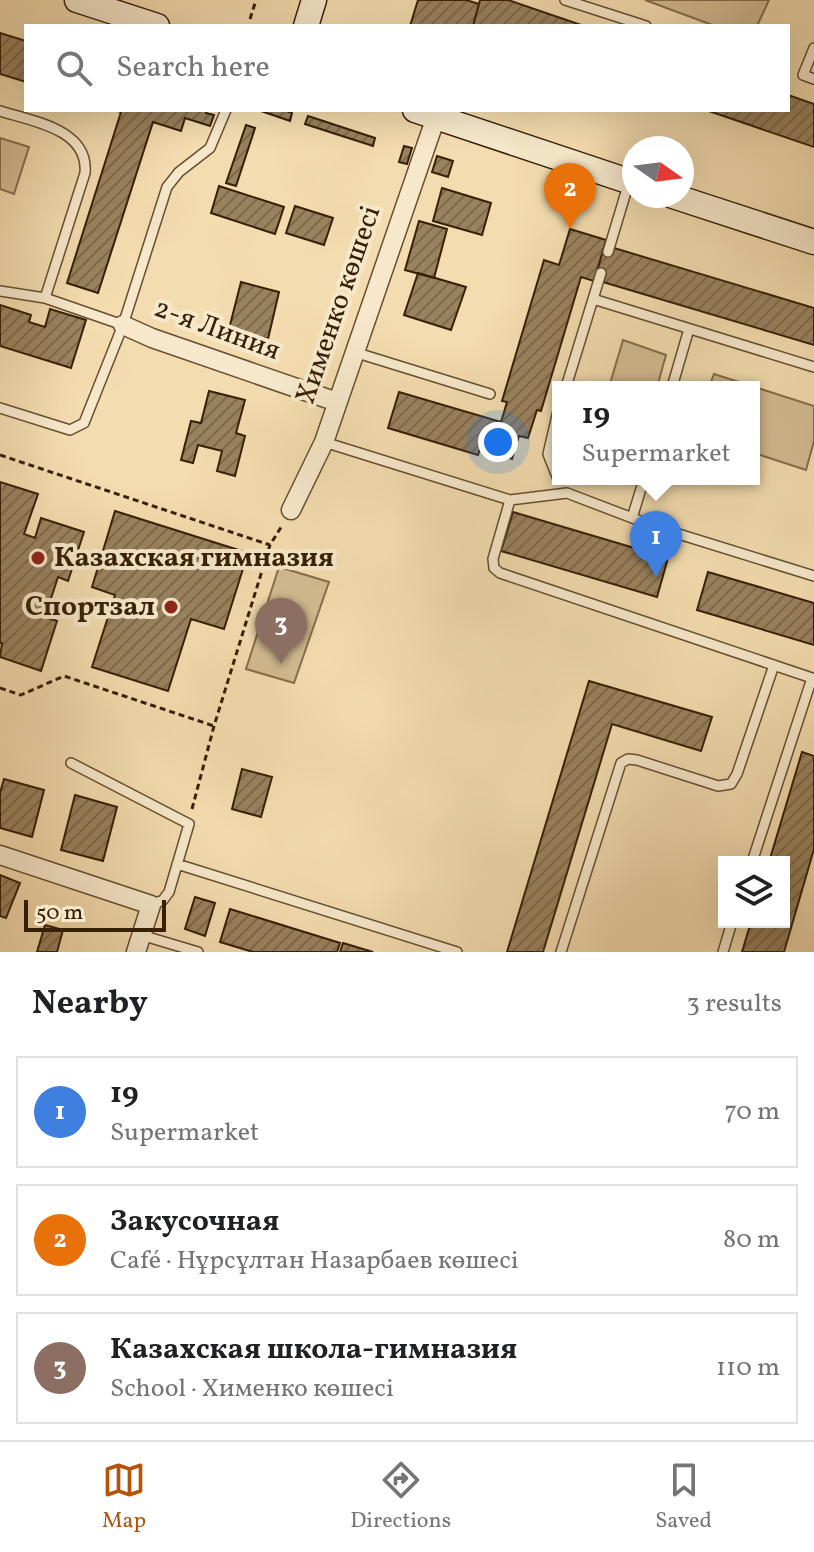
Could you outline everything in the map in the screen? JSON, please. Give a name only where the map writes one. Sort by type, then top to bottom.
[{"type":"main road","points":[[77,0],[151,24]]},
{"type":"main road","points":[[307,24],[314,0]]},
{"type":"main road","points":[[425,114],[622,180]]},
{"type":"main road","points":[[694,203],[814,242]]},
{"type":"street","name":"Хименко көшесі","points":[[291,510],[324,442],[425,114]]},
{"type":"street","name":"2-я Линия","points":[[123,325],[152,338],[337,402]]},
{"type":"street","points":[[0,855],[151,905],[138,944]]},
{"type":"lane","points":[[565,0],[640,24]]},
{"type":"lane","points":[[814,48],[803,75],[814,79]]},
{"type":"lane","points":[[0,111],[61,132],[75,141],[85,156],[85,173],[45,298]]},
{"type":"lane","points":[[0,408],[70,430],[78,428],[88,416],[123,325],[167,187],[179,172],[210,148],[225,112]]},
{"type":"lane","points":[[608,252],[623,208]]},
{"type":"lane","points":[[568,381],[601,273]]},
{"type":"lane","points":[[0,291],[45,298],[123,325]]},
{"type":"lane","points":[[593,299],[814,367]]},
{"type":"lane","points":[[674,381],[689,329]]},
{"type":"lane","points":[[354,352],[490,394]]},
{"type":"lane","points":[[552,437],[548,454],[552,464]]},
{"type":"lane","points":[[324,442],[510,500],[567,493],[699,541],[814,576]]},
{"type":"lane","points":[[562,485],[567,493]]},
{"type":"lane","points":[[632,518],[642,485]]},
{"type":"lane","points":[[510,500],[493,559],[494,568],[500,573],[813,678],[754,856]]},
{"type":"lane","points":[[561,952],[621,763],[628,759],[637,760],[718,786],[731,784],[774,665]]},
{"type":"lane","points":[[71,763],[189,824],[166,897],[151,905]]},
{"type":"lane","points":[[177,864],[457,952]]},
{"type":"lane","points":[[723,952],[730,928]]},
{"type":"lane","points":[[138,944],[198,952]]},
{"type":"path","points":[[250,19],[256,0]]},
{"type":"path","points":[[0,455],[270,545]]},
{"type":"path","points":[[189,824],[214,726],[270,545],[291,510]]},
{"type":"path","points":[[0,688],[21,695],[64,676],[214,726]]},
{"type":"shaded area","points":[[645,0],[769,0],[758,24],[710,24]]},
{"type":"shaded area","points":[[0,138],[29,147],[14,194],[0,189]]},
{"type":"shaded area","points":[[623,340],[666,355],[659,381],[611,381]]},
{"type":"shaded area","points":[[714,374],[736,381],[711,381]]},
{"type":"shaded area","points":[[760,389],[814,406],[814,441],[806,470],[760,455]]},
{"type":"shaded area","points":[[279,567],[329,582],[294,683],[246,669]]},
{"type":"building","points":[[418,0],[466,0],[479,4],[474,24],[411,24]]},
{"type":"building","points":[[480,0],[508,0],[578,24],[474,24]]},
{"type":"building","points":[[0,33],[24,40],[24,81],[0,74]]},
{"type":"building","points":[[790,96],[814,104],[814,147],[712,112],[790,112]]},
{"type":"building","points":[[121,112],[206,112],[214,115],[210,126],[185,118],[181,131],[153,122],[98,293],[67,283]]},
{"type":"building","points":[[264,112],[289,112],[292,113],[290,121]]},
{"type":"building","points":[[308,116],[375,138],[373,146],[305,124]]},
{"type":"building","points":[[246,125],[255,128],[236,186],[226,183]]},
{"type":"building","points":[[404,146],[412,148],[407,164],[399,162]]},
{"type":"building","points":[[437,156],[453,161],[448,177],[432,172]]},
{"type":"building","points":[[219,186],[284,207],[275,234],[211,213]]},
{"type":"building","points":[[442,188],[491,203],[482,235],[433,221]]},
{"type":"building","points":[[295,206],[333,218],[324,245],[286,233]]},
{"type":"building","points":[[419,221],[447,229],[434,278],[405,270]]},
{"type":"building","points":[[570,229],[606,240],[594,281],[581,277],[541,411],[537,410],[528,438],[519,436],[512,459],[480,449],[478,455],[388,428],[399,392],[501,422],[507,402],[502,401],[544,260],[559,265]]},
{"type":"building","points":[[614,248],[814,308],[814,345],[603,282],[606,274],[597,272],[603,250],[613,253]]},
{"type":"building","points":[[418,273],[466,287],[451,330],[404,315]]},
{"type":"building","points":[[241,282],[279,292],[268,339],[229,329]]},
{"type":"building","points":[[0,305],[31,315],[29,322],[45,327],[50,309],[86,320],[71,368],[0,346]]},
{"type":"building","points":[[209,391],[245,400],[236,433],[245,436],[235,476],[217,471],[222,451],[198,445],[193,463],[181,460],[191,421],[201,423]]},
{"type":"building","name":"Казахская гимназия","points":[[0,482],[38,494],[24,534],[35,538],[41,518],[84,532],[68,581],[58,577],[45,617],[57,621],[41,671],[0,657]]},
{"type":"building","name":"Спортзал","points":[[115,511],[248,553],[224,629],[191,619],[168,691],[92,667],[115,595],[92,587]]},
{"type":"building","points":[[513,512],[668,558],[657,597],[501,551]]},
{"type":"building","points":[[708,572],[814,603],[814,645],[697,610]]},
{"type":"building","points":[[589,681],[712,717],[701,751],[612,724],[543,952],[507,952]]},
{"type":"building","points":[[802,752],[814,756],[814,849],[784,952],[742,952],[749,928],[790,928],[790,856],[771,856]]},
{"type":"building","points":[[242,769],[272,777],[261,817],[232,809]]},
{"type":"building","points":[[4,779],[44,790],[32,837],[0,828],[0,793]]},
{"type":"building","points":[[75,795],[117,807],[103,861],[61,850]]},
{"type":"building","points":[[0,875],[20,883],[6,918],[0,916]]},
{"type":"building","points":[[195,897],[215,903],[205,936],[185,929]]},
{"type":"building","points":[[230,909],[340,943],[337,952],[253,952],[220,942]]},
{"type":"building","points":[[45,925],[63,930],[57,952],[37,952]]},
{"type":"building","points":[[343,943],[373,952],[340,952]]},
{"type":"place","name":"Закусочная","points":[[570,229]]},
{"type":"place","name":"Казахская гимназия","points":[[38,558]]},
{"type":"place","name":"19","points":[[656,577]]},
{"type":"place","name":"Спортзал","points":[[171,607]]},
{"type":"place","name":"Казахская школа-гимназия","points":[[281,664]]}]
